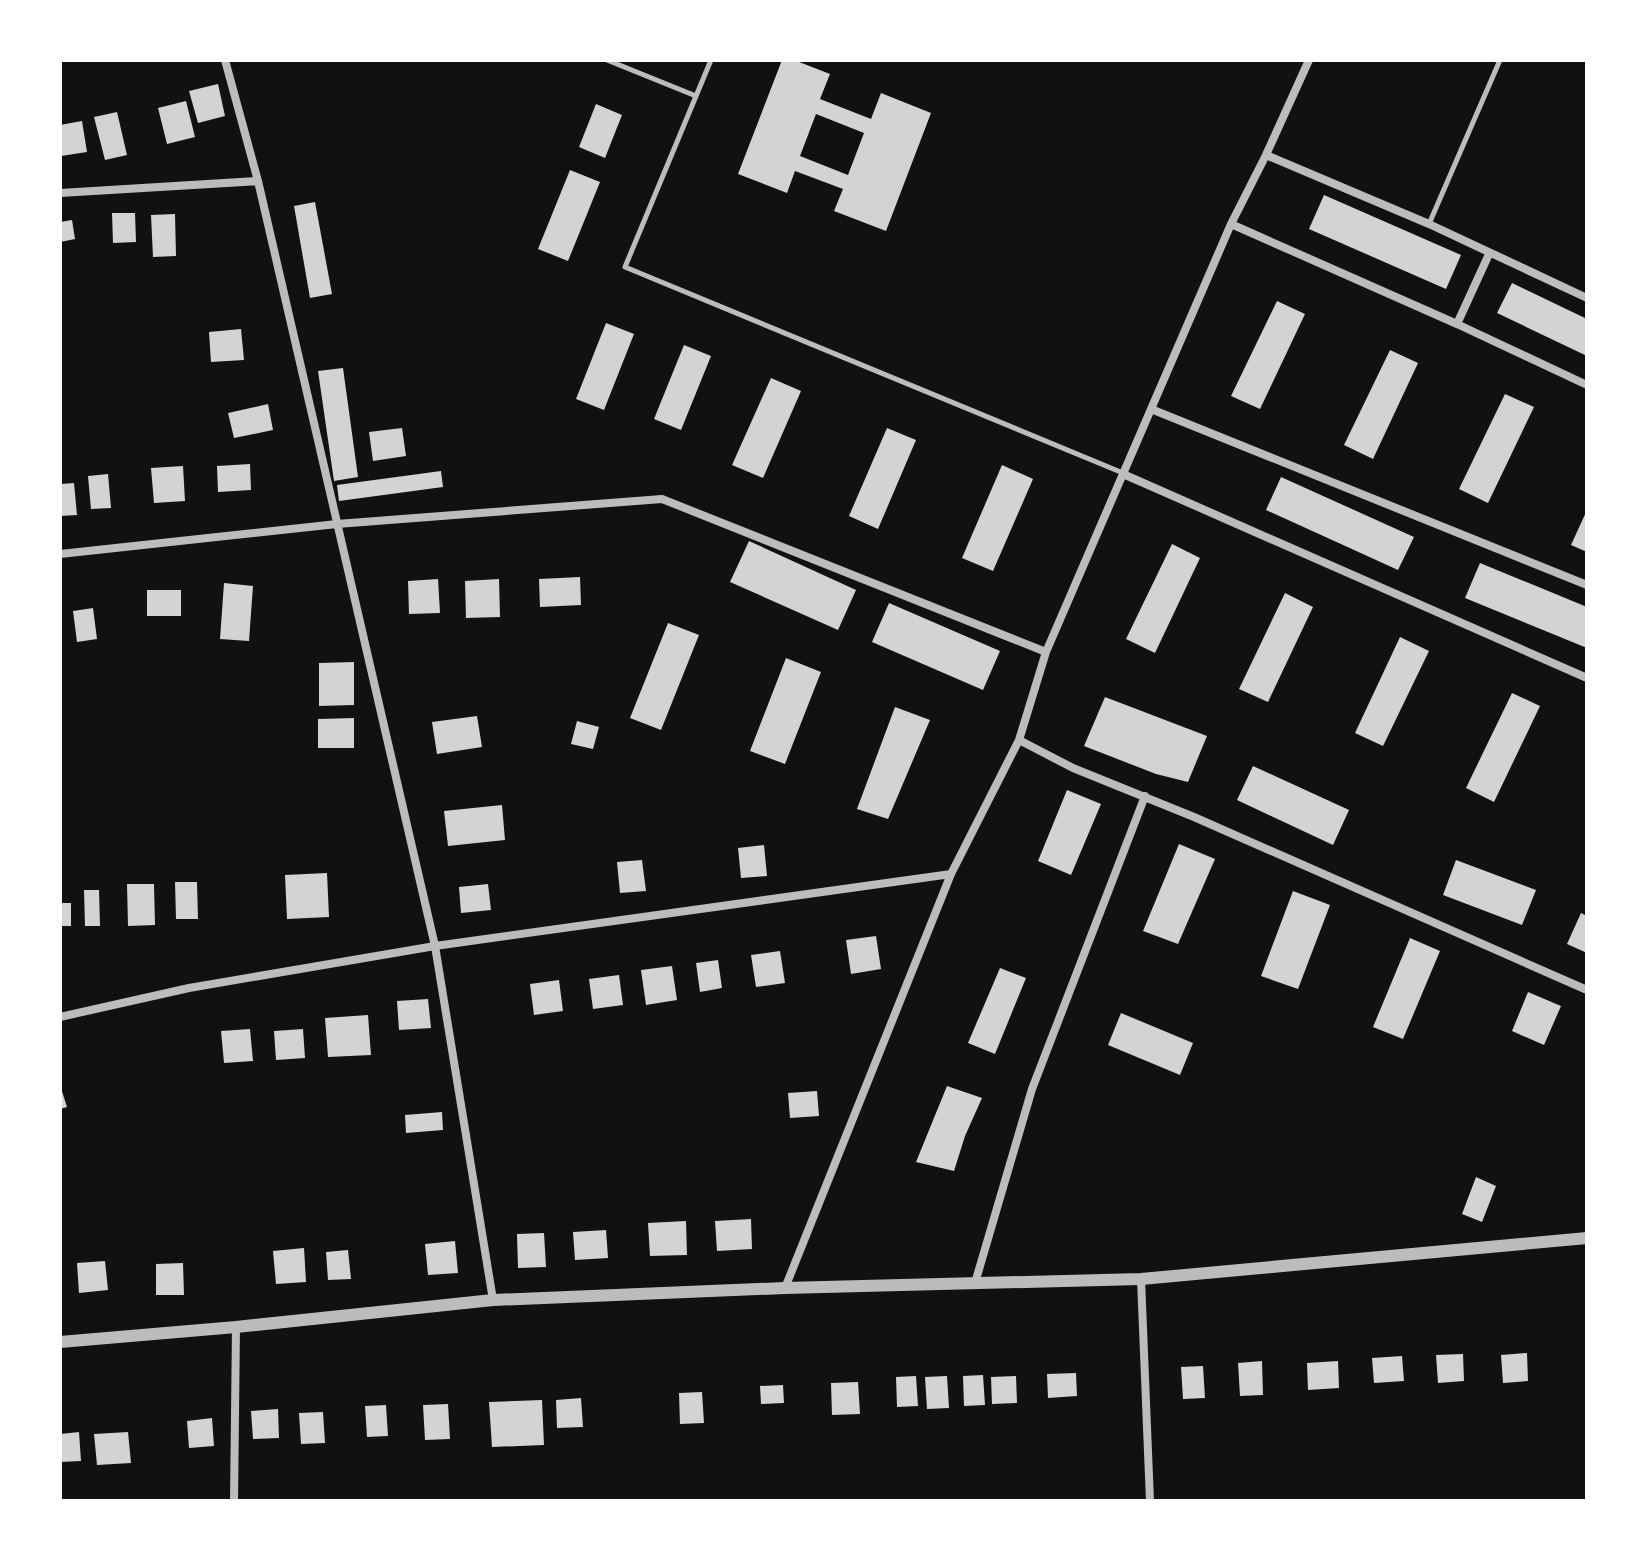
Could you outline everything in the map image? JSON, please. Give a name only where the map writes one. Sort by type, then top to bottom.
[{"type":"street","points":[[225,60],[258,181],[435,946],[493,1300]]},
{"type":"street","points":[[785,1288],[951,874],[1019,740],[1046,652],[1231,224],[1309,60]]},
{"type":"street","points":[[1266,155],[1429,224],[1587,298]]},
{"type":"street","points":[[60,193],[258,181]]},
{"type":"street","points":[[1231,224],[1587,385]]},
{"type":"street","points":[[1457,324],[1489,254]]},
{"type":"street","points":[[1151,409],[1587,585]]},
{"type":"street","points":[[1123,474],[1587,678]]},
{"type":"street","points":[[60,554],[337,524],[662,499],[1046,652]]},
{"type":"street","points":[[1019,740],[1073,768],[1145,796],[1587,990]]},
{"type":"street","points":[[975,1283],[1032,1089],[1145,796]]},
{"type":"street","points":[[60,1017],[189,988],[435,946],[951,874]]},
{"type":"street","points":[[60,1342],[493,1300],[785,1288],[1141,1279],[1587,1238]]},
{"type":"street","points":[[1141,1279],[1150,1501]]},
{"type":"street","points":[[234,1501],[236,1327]]},
{"type":"lane","points":[[607,60],[696,96]]},
{"type":"lane","points":[[711,60],[625,267],[1123,474]]},
{"type":"lane","points":[[1429,224],[1500,60]]},
{"type":"building","points":[[782,60],[794,60],[830,74],[820,99],[871,119],[881,93],[931,113],[886,231],[834,211],[843,189],[795,171],[787,193],[738,174]],"holes":[[[816,114],[864,133],[848,175],[800,156]]]},
{"type":"building","points":[[218,84],[225,116],[198,123],[189,91]]},
{"type":"building","points":[[186,101],[195,137],[167,144],[158,108]]},
{"type":"building","points":[[596,104],[622,115],[605,158],[579,147]]},
{"type":"building","points":[[117,112],[127,155],[105,160],[94,117]]},
{"type":"building","points":[[82,121],[87,152],[61,156],[60,125]]},
{"type":"building","points":[[570,170],[600,182],[568,261],[538,249]]},
{"type":"building","points":[[1324,195],[1461,255],[1446,289],[1309,229]]},
{"type":"building","points":[[315,202],[332,294],[310,298],[294,206]]},
{"type":"building","points":[[112,213],[135,213],[136,242],[113,243]]},
{"type":"building","points":[[175,214],[176,256],[153,257],[151,215]]},
{"type":"building","points":[[72,220],[75,239],[60,242],[60,222]]},
{"type":"building","points":[[1512,283],[1587,319],[1587,356],[1497,313]]},
{"type":"building","points":[[1277,301],[1305,314],[1260,409],[1231,396]]},
{"type":"building","points":[[606,323],[634,334],[604,410],[576,399]]},
{"type":"building","points":[[241,329],[244,360],[211,362],[209,332]]},
{"type":"building","points":[[684,345],[711,356],[681,430],[654,419]]},
{"type":"building","points":[[1390,350],[1418,363],[1373,459],[1344,445]]},
{"type":"building","points":[[343,368],[358,477],[334,481],[318,371]]},
{"type":"building","points":[[771,378],[801,391],[763,478],[732,465]]},
{"type":"building","points":[[1505,394],[1534,407],[1488,503],[1459,489]]},
{"type":"building","points":[[268,404],[273,430],[234,438],[228,413]]},
{"type":"building","points":[[402,428],[406,456],[373,461],[369,432]]},
{"type":"building","points":[[887,428],[916,440],[878,529],[849,516]]},
{"type":"building","points":[[250,464],[251,490],[218,492],[217,466]]},
{"type":"building","points":[[1002,465],[1033,479],[993,571],[962,558]]},
{"type":"building","points":[[183,466],[185,501],[154,503],[151,468]]},
{"type":"building","points":[[441,471],[443,487],[339,501],[337,485]]},
{"type":"building","points":[[108,474],[111,508],[91,509],[88,476]]},
{"type":"building","points":[[1281,477],[1414,537],[1398,570],[1266,510]]},
{"type":"building","points":[[74,483],[77,515],[60,516],[60,484]]},
{"type":"building","points":[[1587,510],[1587,552],[1571,545]]},
{"type":"building","points":[[749,541],[856,590],[838,630],[730,582]]},
{"type":"building","points":[[1172,544],[1200,558],[1155,653],[1126,639]]},
{"type":"building","points":[[1480,563],[1587,607],[1587,648],[1465,598]]},
{"type":"building","points":[[580,577],[581,605],[540,607],[539,579]]},
{"type":"building","points":[[438,579],[440,613],[409,614],[408,581]]},
{"type":"building","points":[[499,579],[500,617],[466,618],[465,581]]},
{"type":"building","points":[[224,583],[253,586],[249,641],[220,639]]},
{"type":"building","points":[[147,590],[181,590],[181,616],[147,616]]},
{"type":"building","points":[[1285,593],[1313,607],[1268,702],[1239,689]]},
{"type":"building","points":[[889,603],[1000,651],[983,690],[872,642]]},
{"type":"building","points":[[93,608],[97,639],[77,642],[73,611]]},
{"type":"building","points":[[668,623],[699,635],[661,730],[630,718]]},
{"type":"building","points":[[1400,637],[1429,651],[1383,746],[1355,733]]},
{"type":"building","points":[[786,658],[821,672],[785,764],[750,751]]},
{"type":"building","points":[[354,662],[354,705],[319,706],[319,663]]},
{"type":"building","points":[[1512,693],[1540,706],[1494,802],[1466,788]]},
{"type":"building","points":[[1105,697],[1207,736],[1188,782],[1156,774],[1084,746]]},
{"type":"building","points":[[895,707],[930,720],[888,819],[857,809]]},
{"type":"building","points":[[477,716],[482,747],[437,754],[432,722]]},
{"type":"building","points":[[354,718],[354,748],[318,748],[318,719]]},
{"type":"building","points":[[577,721],[599,727],[593,749],[571,744]]},
{"type":"building","points":[[1253,766],[1349,810],[1333,845],[1237,800]]},
{"type":"building","points":[[1067,790],[1101,804],[1071,875],[1038,861]]},
{"type":"building","points":[[502,805],[505,840],[448,846],[444,811]]},
{"type":"building","points":[[1179,844],[1215,859],[1178,944],[1143,931]]},
{"type":"building","points":[[764,845],[767,876],[741,878],[738,848]]},
{"type":"building","points":[[642,860],[646,891],[620,893],[617,862]]},
{"type":"building","points":[[1456,860],[1536,890],[1522,925],[1443,895]]},
{"type":"building","points":[[327,873],[329,917],[287,919],[285,875]]},
{"type":"building","points":[[175,882],[197,882],[198,919],[176,919]]},
{"type":"building","points":[[127,884],[154,884],[155,925],[128,926]]},
{"type":"building","points":[[488,884],[491,910],[461,913],[459,887]]},
{"type":"building","points":[[84,890],[99,890],[100,926],[85,926]]},
{"type":"building","points":[[1293,891],[1330,905],[1298,989],[1261,976]]},
{"type":"building","points":[[60,903],[71,903],[71,926],[60,926]]},
{"type":"building","points":[[1581,913],[1587,916],[1587,953],[1567,944]]},
{"type":"building","points":[[876,936],[881,969],[851,974],[846,940]]},
{"type":"building","points":[[1410,938],[1440,951],[1403,1039],[1373,1027]]},
{"type":"building","points":[[780,951],[785,983],[756,987],[751,955]]},
{"type":"building","points":[[718,960],[722,988],[700,992],[696,963]]},
{"type":"building","points":[[672,966],[677,1000],[646,1005],[641,970]]},
{"type":"building","points":[[1000,968],[1026,978],[995,1054],[968,1043]]},
{"type":"building","points":[[619,975],[623,1005],[593,1009],[589,979]]},
{"type":"building","points":[[559,980],[563,1011],[534,1015],[530,984]]},
{"type":"building","points":[[1528,992],[1561,1006],[1544,1045],[1512,1031]]},
{"type":"building","points":[[428,999],[431,1028],[399,1030],[397,1001]]},
{"type":"building","points":[[1121,1013],[1193,1043],[1180,1075],[1108,1045]]},
{"type":"building","points":[[368,1015],[371,1055],[328,1057],[325,1018]]},
{"type":"building","points":[[250,1029],[253,1061],[224,1063],[221,1031]]},
{"type":"building","points":[[303,1029],[305,1058],[276,1060],[274,1031]]},
{"type":"building","points":[[60,1085],[67,1107],[60,1109]]},
{"type":"building","points":[[947,1086],[982,1098],[954,1171],[916,1162]]},
{"type":"building","points":[[817,1091],[819,1116],[790,1118],[788,1093]]},
{"type":"building","points":[[442,1112],[443,1130],[406,1133],[405,1115]]},
{"type":"building","points":[[1476,1177],[1496,1186],[1482,1222],[1462,1214]]},
{"type":"building","points":[[751,1219],[752,1249],[717,1251],[715,1221]]},
{"type":"building","points":[[686,1221],[687,1255],[650,1256],[648,1223]]},
{"type":"building","points":[[606,1230],[608,1258],[575,1260],[573,1232]]},
{"type":"building","points":[[544,1233],[546,1267],[518,1268],[517,1234]]},
{"type":"building","points":[[455,1241],[458,1273],[428,1275],[425,1244]]},
{"type":"building","points":[[304,1248],[306,1282],[276,1284],[273,1251]]},
{"type":"building","points":[[348,1250],[351,1279],[328,1280],[326,1252]]},
{"type":"building","points":[[105,1261],[108,1290],[79,1293],[77,1263]]},
{"type":"building","points":[[183,1263],[184,1295],[156,1295],[156,1264]]},
{"type":"building","points":[[1527,1353],[1528,1381],[1503,1383],[1501,1355]]},
{"type":"building","points":[[1463,1354],[1464,1381],[1438,1383],[1436,1355]]},
{"type":"building","points":[[1402,1356],[1404,1381],[1374,1383],[1372,1358]]},
{"type":"building","points":[[1262,1361],[1263,1395],[1240,1396],[1238,1363]]},
{"type":"building","points":[[1338,1361],[1339,1388],[1308,1390],[1307,1363]]},
{"type":"building","points":[[1203,1366],[1205,1398],[1183,1399],[1181,1367]]},
{"type":"building","points":[[1076,1373],[1077,1396],[1048,1398],[1047,1374]]},
{"type":"building","points":[[983,1375],[985,1405],[964,1406],[963,1376]]},
{"type":"building","points":[[916,1376],[918,1406],[897,1407],[896,1377]]},
{"type":"building","points":[[947,1376],[949,1408],[927,1409],[925,1377]]},
{"type":"building","points":[[1016,1376],[1017,1403],[992,1404],[991,1377]]},
{"type":"building","points":[[858,1382],[860,1414],[832,1415],[831,1383]]},
{"type":"building","points":[[783,1385],[784,1403],[761,1404],[760,1386]]},
{"type":"building","points":[[702,1392],[704,1423],[680,1424],[679,1393]]},
{"type":"building","points":[[581,1398],[583,1427],[557,1428],[556,1400]]},
{"type":"building","points":[[542,1400],[544,1445],[492,1447],[489,1402]]},
{"type":"building","points":[[448,1404],[450,1439],[425,1440],[423,1405]]},
{"type":"building","points":[[386,1405],[388,1436],[367,1437],[365,1406]]},
{"type":"building","points":[[278,1409],[279,1438],[253,1439],[251,1411]]},
{"type":"building","points":[[323,1412],[325,1443],[301,1444],[299,1413]]},
{"type":"building","points":[[212,1418],[214,1446],[189,1448],[187,1421]]},
{"type":"building","points":[[79,1432],[81,1461],[60,1462],[60,1434]]},
{"type":"building","points":[[128,1432],[131,1463],[97,1465],[94,1434]]}]
